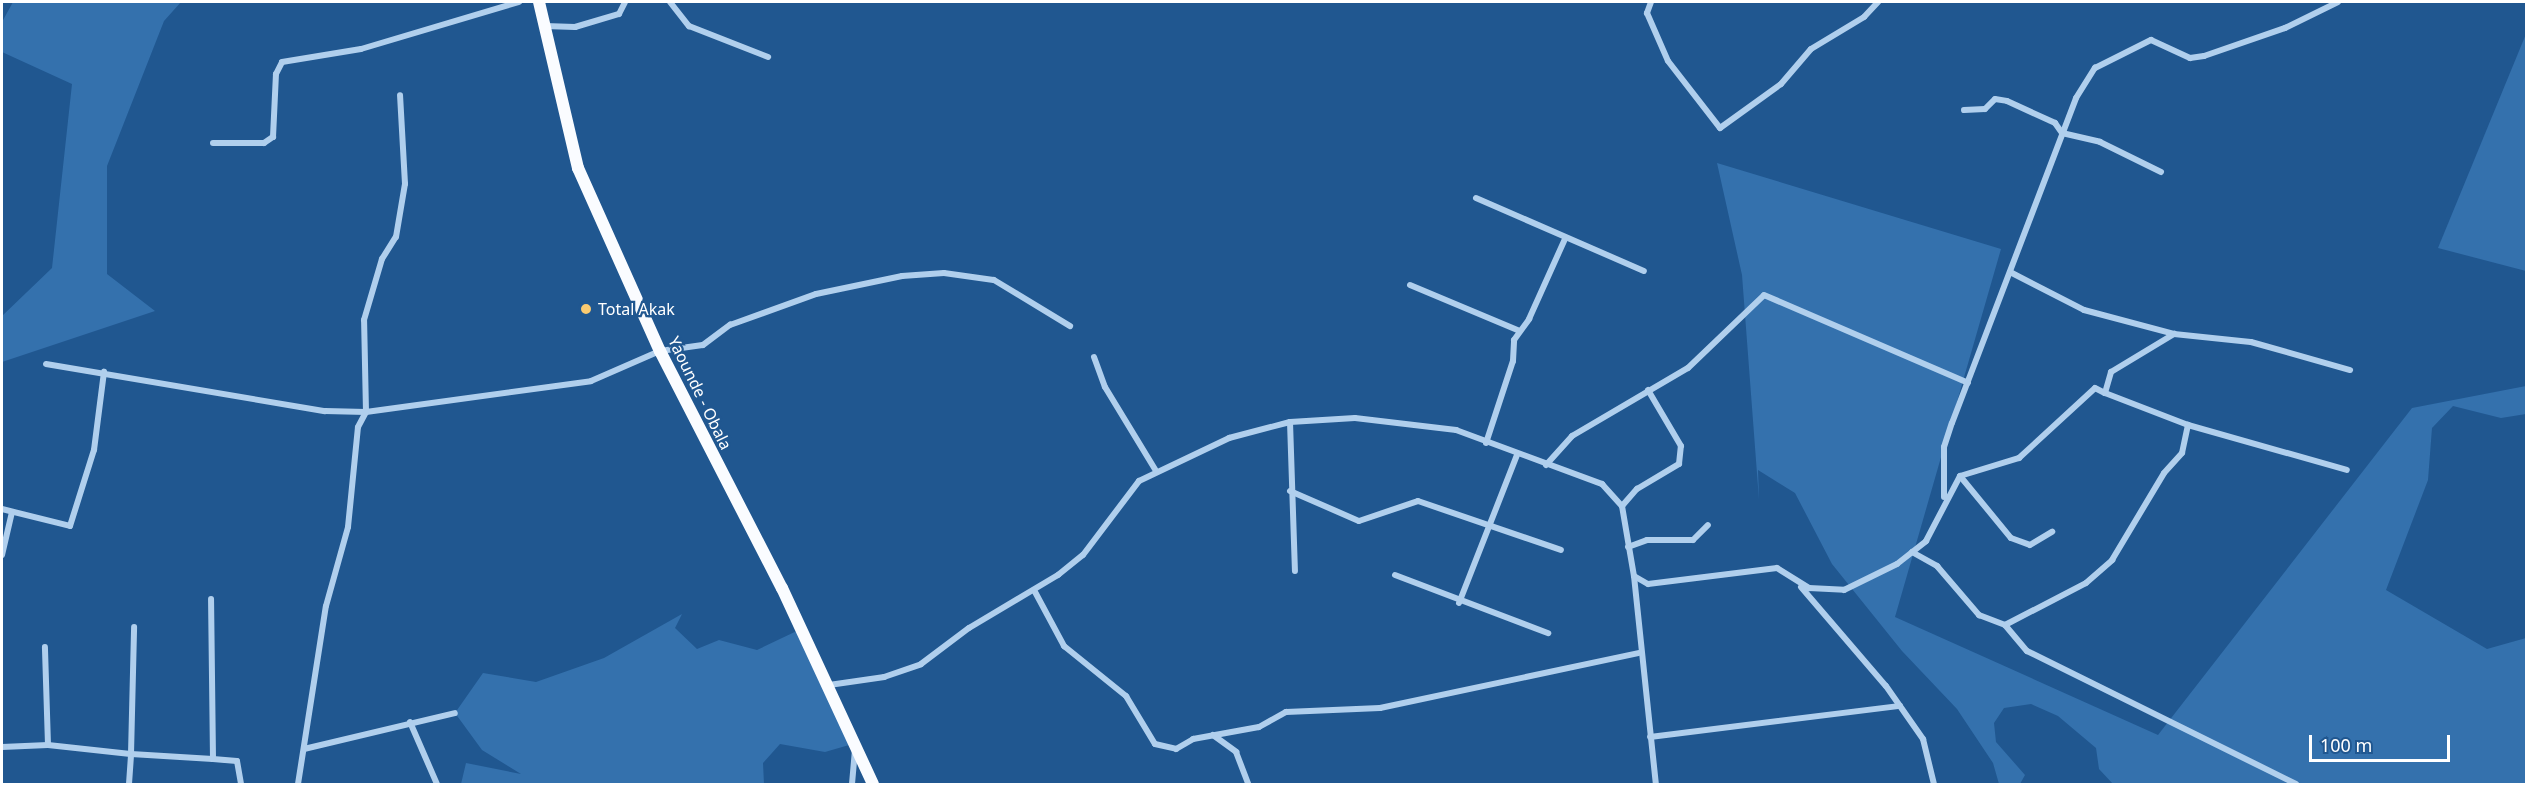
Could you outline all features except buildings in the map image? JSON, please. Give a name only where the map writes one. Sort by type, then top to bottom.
[{"type":"highway","name":"Yaounde - Obala","points":[[539,2],[542,26],[578,168],[660,351],[829,685],[873,784]]},
{"type":"street","points":[[213,143],[264,143],[273,138],[276,74],[282,62],[362,49],[519,2]]},
{"type":"street","points":[[542,26],[575,27],[619,14],[625,2]]},
{"type":"street","points":[[670,2],[689,26],[768,57]]},
{"type":"street","points":[[1651,2],[1647,13],[1668,61],[1720,128],[1781,84],[1811,49],[1864,17],[1878,2]]},
{"type":"street","points":[[1944,498],[1944,447],[2062,133],[2095,68],[2136,43],[2157,40],[2190,58],[2204,56],[2285,28],[2338,2]]},
{"type":"street","points":[[298,784],[326,606],[348,527],[358,427],[366,412],[364,320],[382,259],[396,237],[405,184],[400,95]]},
{"type":"street","points":[[1964,110],[1985,110],[1995,99],[2007,101],[2055,123],[2062,133],[2100,141],[2161,172]]},
{"type":"street","points":[[1476,198],[1565,239],[1644,271]]},
{"type":"street","points":[[1486,443],[1520,331],[1565,239]]},
{"type":"street","points":[[2010,272],[2084,310],[2174,334],[2251,342],[2350,370]]},
{"type":"street","points":[[46,364],[325,411],[366,412],[591,381],[660,351],[703,345],[730,325],[816,294],[944,273],[994,280],[1070,326]]},
{"type":"street","points":[[1410,285],[1520,331]]},
{"type":"street","points":[[1546,465],[1572,436],[1688,368],[1764,295],[1968,383]]},
{"type":"street","points":[[2105,393],[2111,372],[2174,334]]},
{"type":"street","points":[[1094,357],[1105,387],[1156,471]]},
{"type":"street","points":[[2,509],[70,526],[94,450],[104,372]]},
{"type":"street","points":[[1794,581],[1809,588],[1844,590],[1912,552],[1926,541],[1944,498],[1960,476],[2019,458],[2095,388],[2188,425],[2347,470]]},
{"type":"street","points":[[1622,506],[1637,489],[1679,464],[1681,446],[1648,390]]},
{"type":"street","points":[[829,685],[884,677],[921,664],[969,628],[1034,590],[1083,555],[1139,481],[1229,438],[1290,422],[1355,418],[1414,424],[1456,430],[1517,455],[1602,484],[1622,506],[1634,576],[1638,653],[1656,784]]},
{"type":"street","points":[[1290,422],[1290,491],[1295,571]]},
{"type":"street","points":[[2005,625],[2086,583],[2112,560],[2164,473],[2182,453],[2188,425]]},
{"type":"street","points":[[1459,603],[1491,527],[1517,455]]},
{"type":"street","points":[[1960,476],[2011,538],[2030,545],[2052,532]]},
{"type":"street","points":[[1290,491],[1359,521],[1418,501],[1561,550]]},
{"type":"street","points":[[2,555],[12,512]]},
{"type":"street","points":[[1628,547],[1647,540],[1693,540],[1708,525]]},
{"type":"street","points":[[1912,552],[1937,566],[1979,615],[2005,625],[2027,651],[2296,784]]},
{"type":"street","points":[[1634,576],[1648,584],[1675,583],[1777,568],[1794,581],[1900,706],[1923,739],[1934,784]]},
{"type":"street","points":[[1395,575],[1459,603],[1548,633]]},
{"type":"street","points":[[1034,590],[1064,646],[1126,696],[1155,744],[1176,749],[1213,735],[1259,727],[1286,712],[1380,708],[1638,653]]},
{"type":"street","points":[[211,599],[213,759]]},
{"type":"street","points":[[129,784],[134,627]]},
{"type":"street","points":[[45,647],[48,745]]},
{"type":"street","points":[[1650,737],[1900,706]]},
{"type":"street","points":[[304,749],[455,713]]},
{"type":"street","points":[[410,722],[437,784]]},
{"type":"street","points":[[1213,735],[1236,752],[1248,784]]},
{"type":"street","points":[[2,747],[48,745],[131,754],[237,761],[241,784]]},
{"type":"street","points":[[852,784],[855,746]]},
{"type":"shaded area","points":[[13,2],[181,2],[164,21],[107,166],[107,274],[155,311],[2,362],[2,316],[52,268],[72,84],[2,52],[2,22]]},
{"type":"shaded area","points":[[2526,34],[2526,271],[2438,248]]},
{"type":"shaded area","points":[[1717,163],[2001,249],[1895,617],[2158,735],[2412,408],[2526,386],[2526,414],[2501,418],[2453,406],[2432,428],[2428,480],[2386,590],[2487,649],[2526,638],[2526,784],[2113,784],[2099,769],[2096,748],[2058,716],[2031,704],[2004,708],[1994,723],[1996,742],[2025,775],[2020,784],[1999,784],[1993,763],[1957,709],[1902,651],[1832,564],[1795,493],[1758,470],[1759,500],[1742,275]]},
{"type":"shaded area","points":[[682,614],[675,628],[697,649],[719,640],[757,650],[801,629],[856,743],[825,752],[780,744],[763,763],[764,784],[461,784],[466,763],[521,774],[482,750],[455,713],[483,673],[536,682],[604,658]]},
{"type":"place","name":"Total Akak","points":[[586,309]]}]
